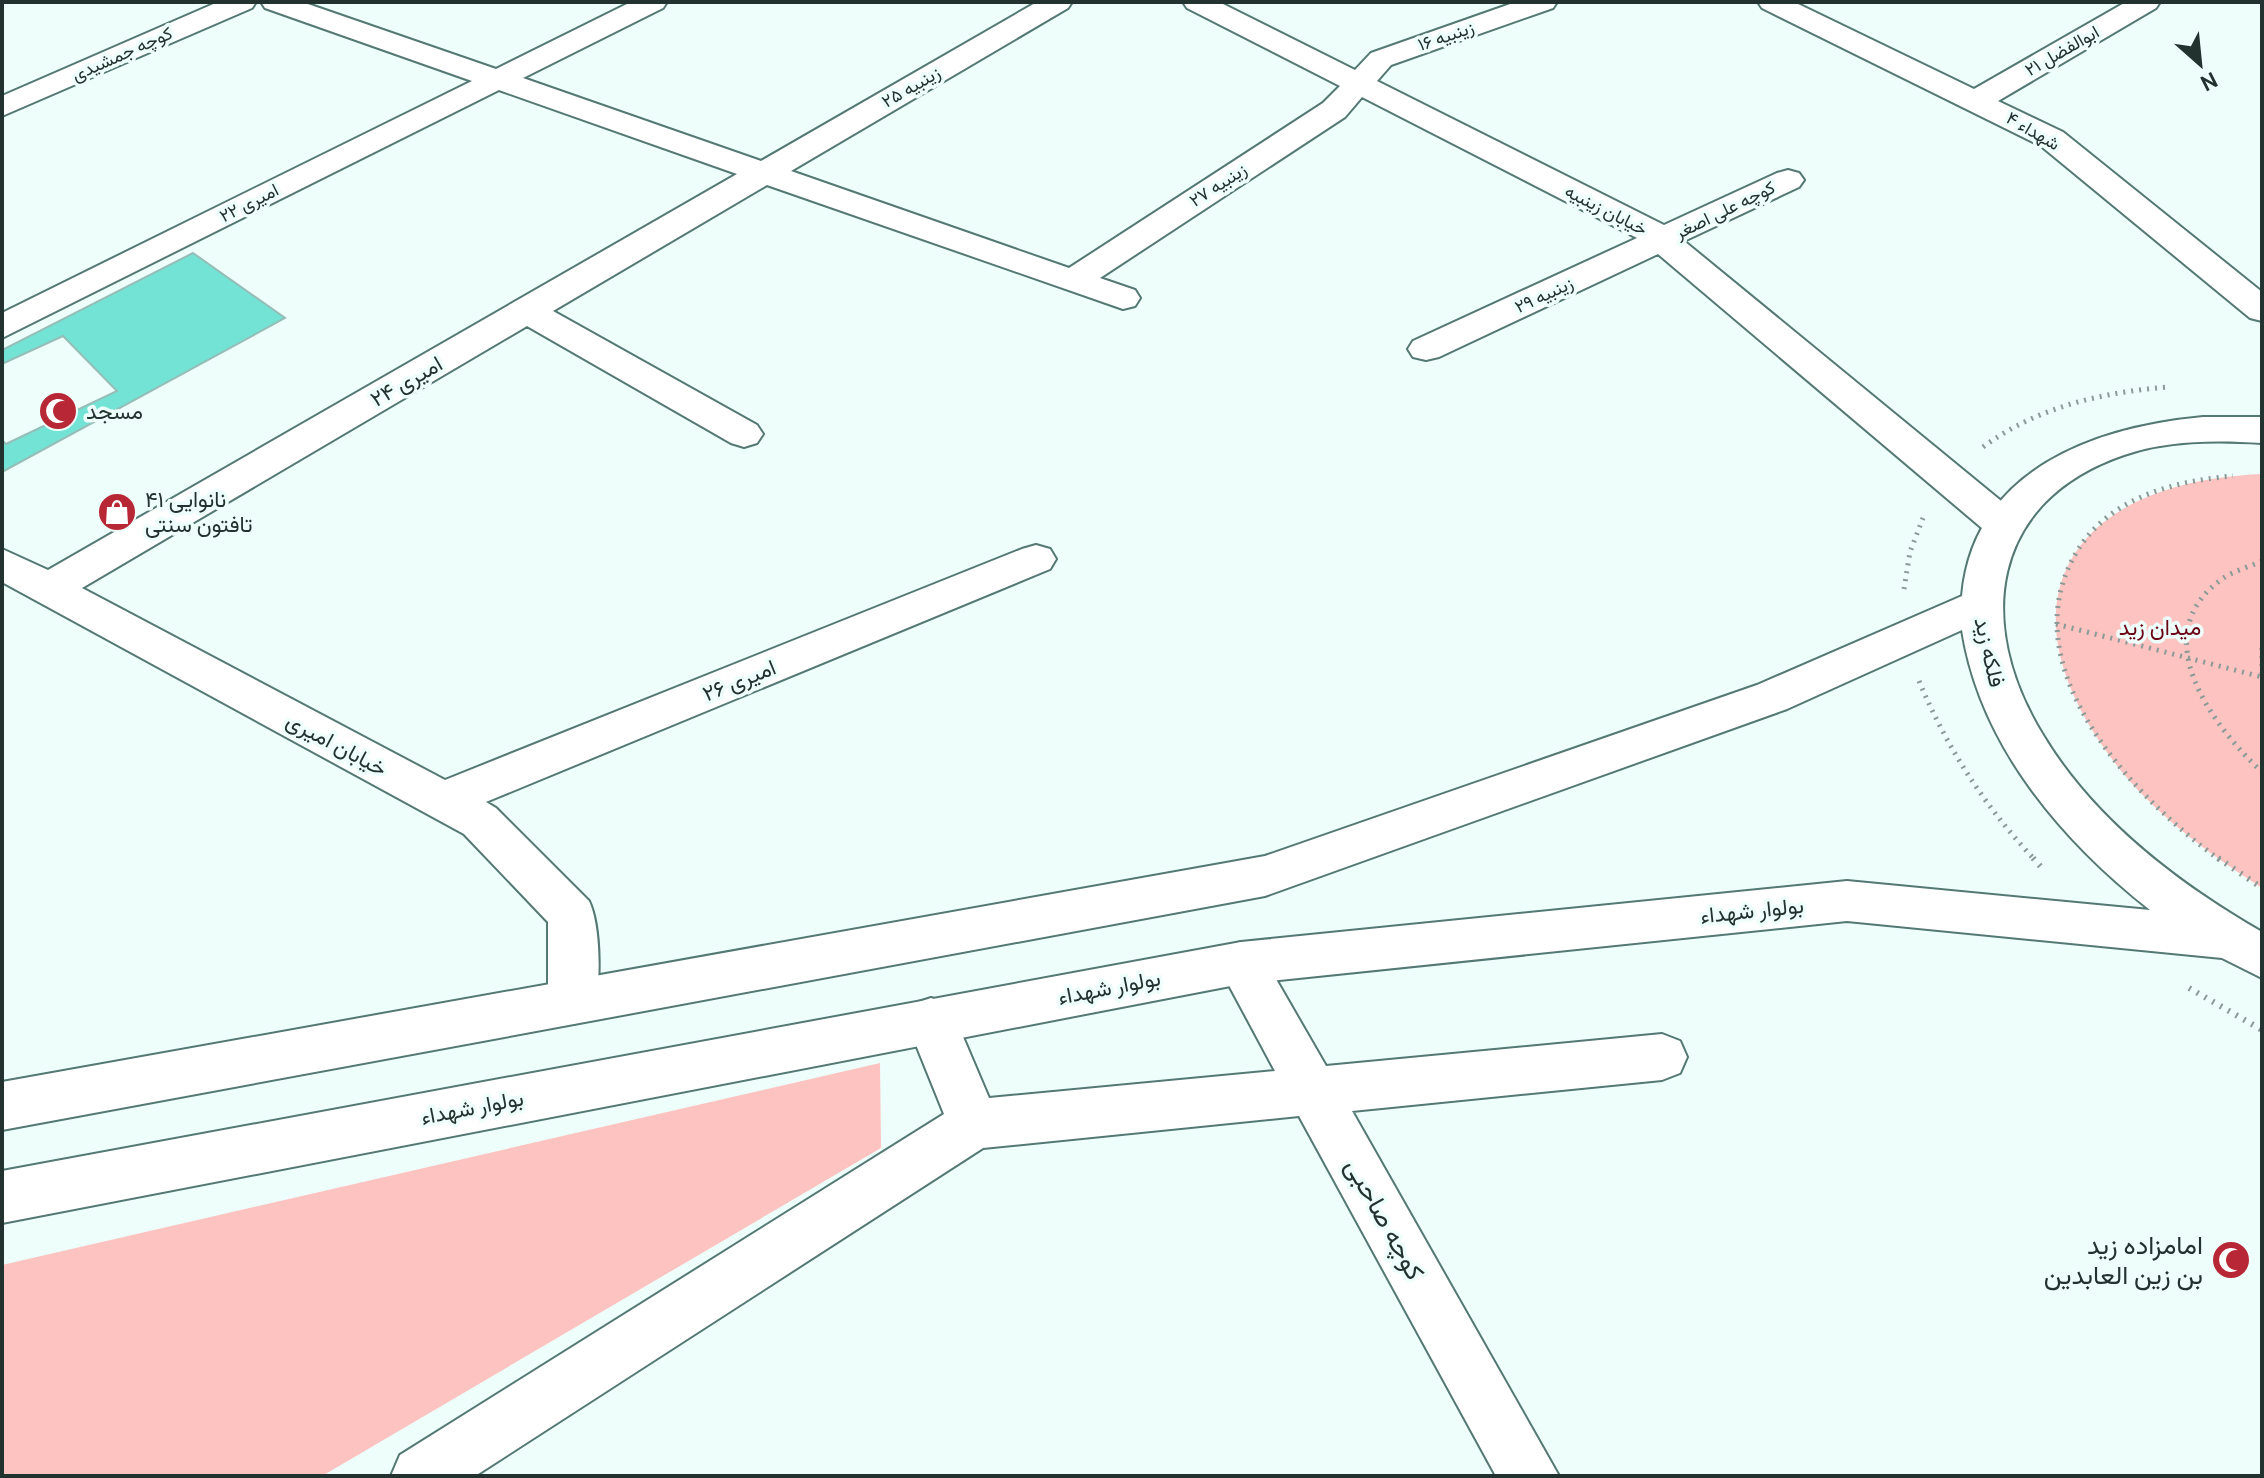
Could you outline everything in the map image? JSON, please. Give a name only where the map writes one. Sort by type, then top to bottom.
[{"type":"street","name":"کوچه جمشیدی","points":[[2,107],[242,2]]},
{"type":"street","points":[[275,2],[1123,298]]},
{"type":"street","name":"امیری ۲۲","points":[[2,327],[653,2]]},
{"type":"street","name":"زینبیه ۲۵","points":[[763,173],[1058,2]]},
{"type":"street","name":"خیابان زینبیه","points":[[1197,2],[1662,240],[2003,524]]},
{"type":"street","name":"زینبیه ۱۶","points":[[1358,84],[1381,59],[1543,2]]},
{"type":"street","name":"شهداء ۴","points":[[1772,2],[1978,100],[2052,139],[2260,304]]},
{"type":"street","name":"ابوالفضل ۲۱","points":[[1978,100],[2146,2]]},
{"type":"street","name":"زینبیه ۲۷","points":[[1072,281],[1334,110],[1358,84]]},
{"type":"street","name":"امیری ۲۴","points":[[48,589],[763,173]]},
{"type":"street","name":"کوچه علی اصغر","points":[[1662,240],[1788,180]]},
{"type":"street","name":"زینبیه ۲۹","points":[[1426,349],[1662,240]]},
{"type":"street","points":[[526,311],[744,434]]},
{"type":"street","name":"فلکه زید","points":[[2245,947],[2130,865],[2056,788],[2006,711],[1982,638],[1979,605],[1983,576],[2003,524],[2020,503],[2050,476],[2117,445],[2182,432],[2262,430]]},
{"type":"street","name":"امیری ۲۶","points":[[442,801],[1036,559]]},
{"type":"street","name":"خیابان امیری","points":[[2,564],[480,821],[572,915],[573,1002]]},
{"type":"street","points":[[2,1106],[1265,876],[1772,697],[1979,605]]},
{"type":"street","name":"بولوار شهداء","points":[[2,1197],[1241,963],[1847,901],[2245,947]]},
{"type":"street","name":"کوچه صاحبی","points":[[1241,963],[1529,1476]]},
{"type":"street","points":[[931,1020],[974,1124]]},
{"type":"street","points":[[421,1476],[974,1124],[1662,1057]]},
{"type":"path","points":[[2240,475],[2195,480],[2164,488],[2112,513],[2091,530],[2065,572],[2056,624],[2068,681],[2088,721],[2123,773],[2185,834],[2262,888]]},
{"type":"path","points":[[2262,561],[2229,573],[2202,594],[2188,623],[2186,658],[2207,710],[2235,747],[2262,772]]},
{"type":"path","points":[[2056,624],[2262,675],[2262,648]]},
{"type":"green space","name":"میدان زید","points":[[2262,474],[2262,888],[2188,835],[2153,805],[2122,772],[2082,713],[2061,658],[2056,609],[2068,566],[2095,530],[2137,502],[2193,483]]},
{"type":"green space","points":[[880,1063],[881,1148],[322,1476],[2,1476],[2,1265]]},
{"type":"building","name":"مسجد","points":[[193,253],[285,318],[2,472],[2,440],[6,444],[117,391],[63,336],[2,364],[2,350]]},
{"type":"place","name":"مسجد","points":[[58,411]]},
{"type":"place","name":"نانوایی ۴۱ تافتون سنتی","points":[[117,512]]},
{"type":"place","name":"امامزاده زید بن زین العابدین","points":[[2231,1260]]}]
